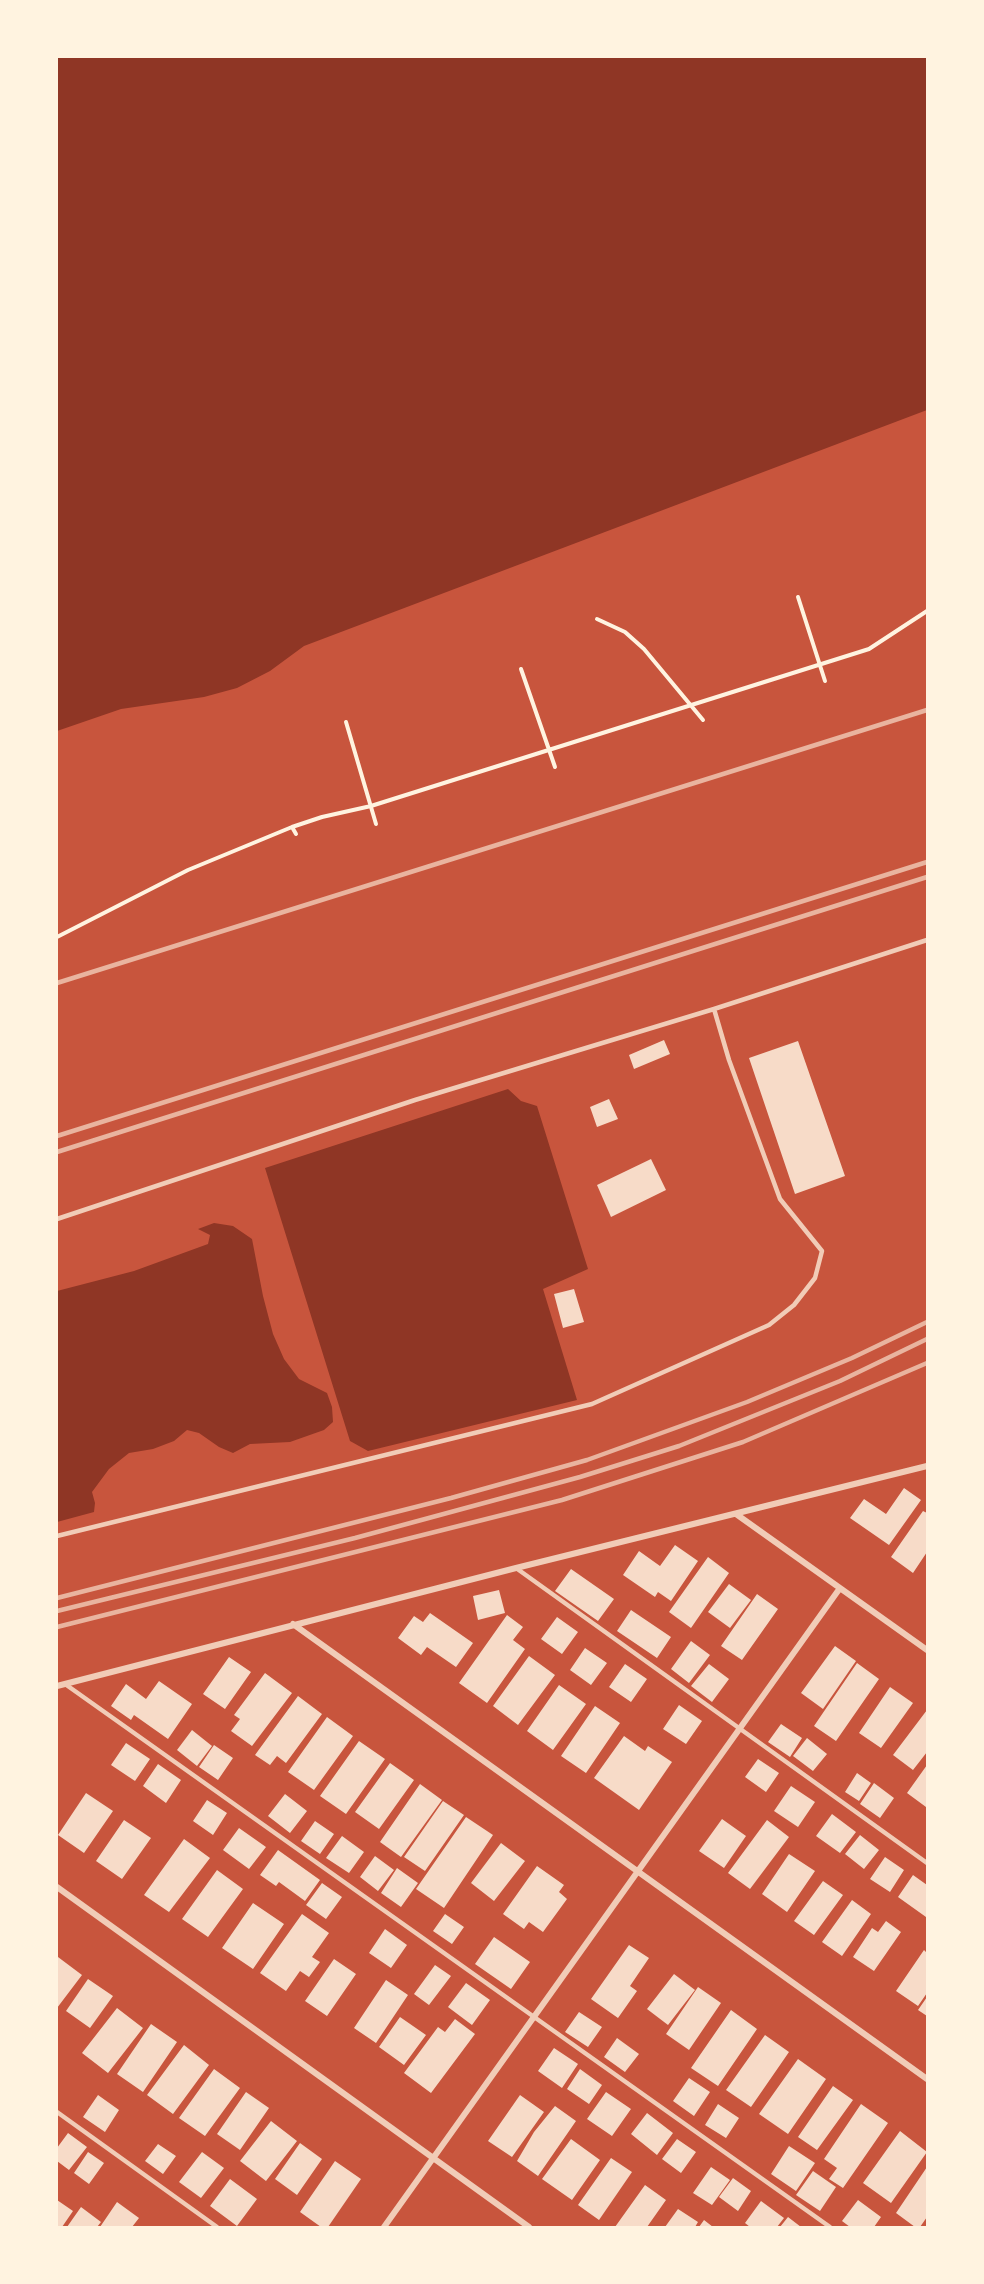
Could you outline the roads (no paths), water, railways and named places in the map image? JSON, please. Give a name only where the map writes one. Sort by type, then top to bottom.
[{"type":"street","points":[[57,1686],[293,1624],[927,1466]]},
{"type":"street","points":[[736,1514],[927,1650]]},
{"type":"street","points":[[384,2227],[840,1588]]},
{"type":"street","points":[[293,1624],[927,2079]]},
{"type":"street","points":[[57,1887],[529,2227]]},
{"type":"lane","points":[[57,1219],[415,1100],[714,1009],[927,940]]},
{"type":"lane","points":[[57,1536],[592,1404],[770,1325],[794,1305],[815,1278],[822,1251],[780,1199],[729,1060],[714,1009]]},
{"type":"lane","points":[[516,1568],[927,1863]]},
{"type":"lane","points":[[65,1684],[830,2227]]},
{"type":"lane","points":[[57,2112],[217,2227]]},
{"type":"railway","points":[[57,983],[927,710]]},
{"type":"railway","points":[[57,1136],[927,862]]},
{"type":"railway","points":[[57,1152],[927,877]]},
{"type":"railway","points":[[57,1598],[451,1498],[587,1460],[747,1402],[852,1358],[927,1322]]},
{"type":"railway","points":[[57,1611],[355,1538],[580,1477],[679,1446],[840,1381],[927,1339]]},
{"type":"railway","points":[[57,1627],[562,1500],[743,1442],[927,1363]]}]
